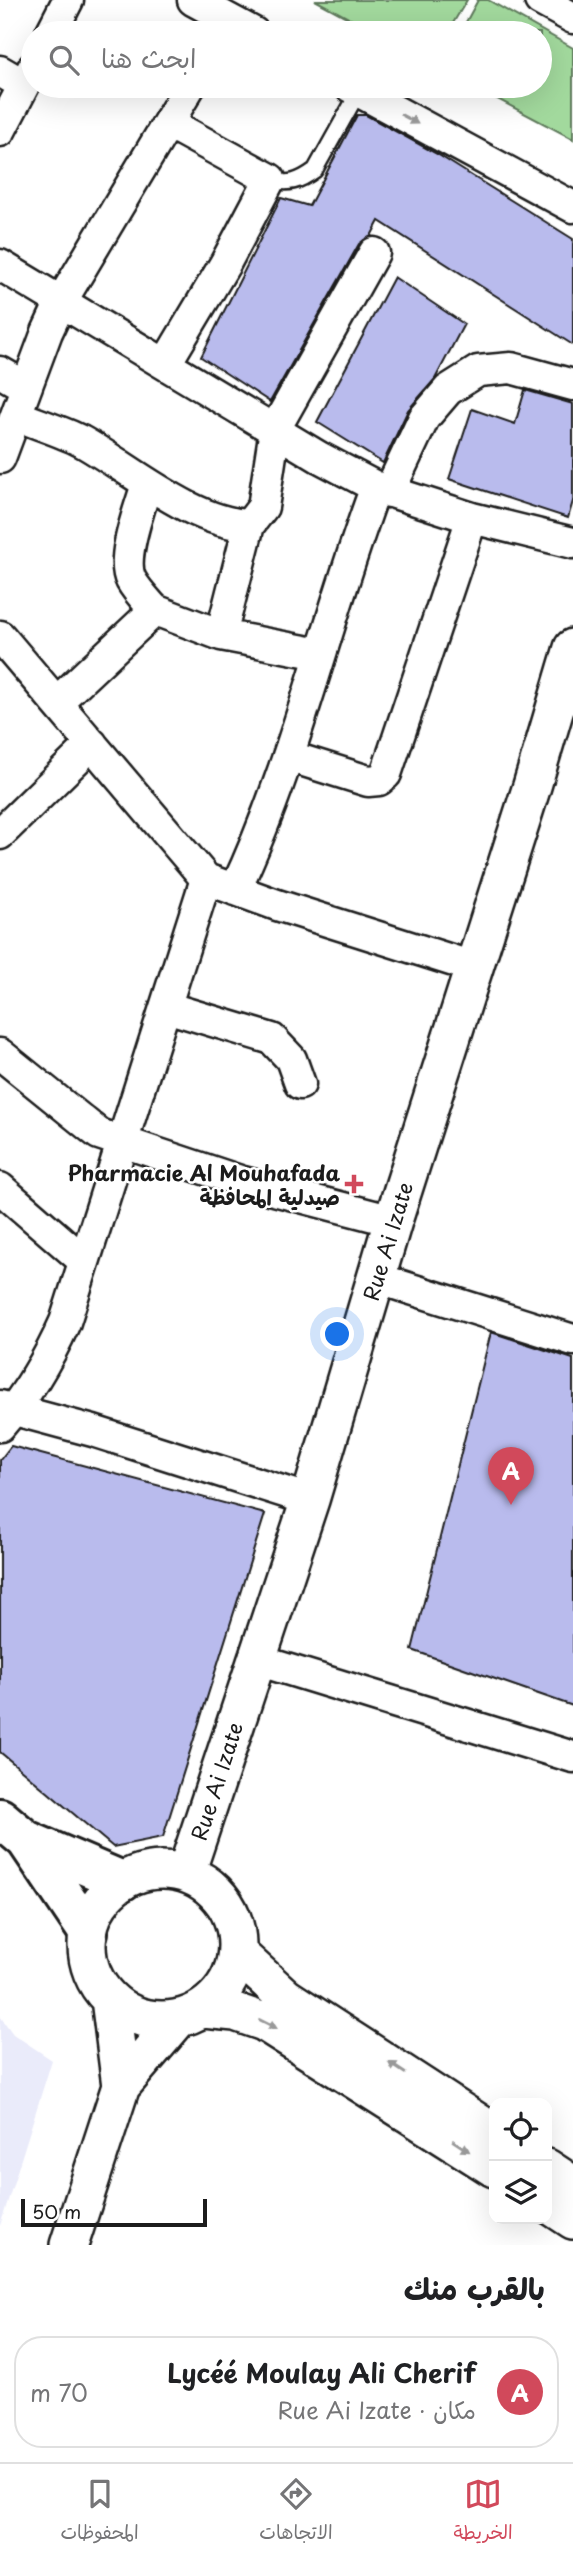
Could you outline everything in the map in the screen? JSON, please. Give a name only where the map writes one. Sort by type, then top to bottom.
[{"type":"main road","points":[[13,1829],[121,1881]]},
{"type":"main road","points":[[13,1829],[88,1932]]},
{"type":"street","points":[[57,21],[68,0]]},
{"type":"street","points":[[193,0],[235,21]]},
{"type":"street","points":[[0,131],[19,74]]},
{"type":"street","points":[[0,458],[47,332],[61,302],[183,98]]},
{"type":"street","points":[[372,98],[573,207]]},
{"type":"street","points":[[166,363],[225,264],[270,179],[168,123]]},
{"type":"street","points":[[221,635],[249,525],[263,507],[275,429],[374,253]]},
{"type":"street","points":[[0,265],[319,457],[383,489],[472,518],[573,543]]},
{"type":"street","points":[[235,890],[259,838],[320,654],[383,489],[424,418],[448,390],[478,371],[512,368],[573,385]]},
{"type":"street","points":[[0,372],[21,401],[147,484],[231,524],[249,525]]},
{"type":"street","points":[[147,484],[131,541],[128,567],[131,580],[155,610],[221,635],[320,654]]},
{"type":"street","points":[[288,756],[368,781],[379,780],[386,774],[472,518]]},
{"type":"street","points":[[57,702],[155,610]]},
{"type":"street","points":[[0,636],[206,878],[235,890],[473,967]]},
{"type":"street","name":"Rue Ai Izate","points":[[186,1873],[310,1500],[393,1221],[532,786],[573,648]]},
{"type":"street","points":[[0,834],[92,744]]},
{"type":"street","points":[[206,878],[65,1322],[54,1347],[5,1414],[93,1431],[310,1500]]},
{"type":"street","points":[[166,1007],[272,1039],[290,1059],[300,1084]]},
{"type":"street","points":[[0,1054],[99,1134],[120,1143],[243,1182],[393,1221]]},
{"type":"street","points":[[0,1188],[84,1261]]},
{"type":"street","points":[[376,1278],[573,1340]]},
{"type":"street","points":[[257,1660],[573,1758]]},
{"type":"street","points":[[121,2086],[191,2014],[220,1994],[232,1975],[237,1953],[237,1931],[227,1906],[209,1886],[186,1873],[163,1869],[142,1872],[121,1881],[105,1896],[94,1913],[88,1932],[88,1956],[96,1979],[110,1999],[130,2013],[153,2020],[191,2014],[251,2016],[274,2027],[489,2165]]},
{"type":"street","points":[[237,1953],[285,1997],[489,2130]]},
{"type":"street","points":[[69,2245],[121,2086],[110,1999]]},
{"type":"street","points":[[552,2171],[573,2185]]},
{"type":"street","points":[[552,2206],[573,2220]]},
{"type":"lane","points":[[270,179],[289,183],[315,170],[349,98]]},
{"type":"shaded area","points":[[0,2016],[13,2034],[52,2060],[0,2226]]},
{"type":"green space","points":[[315,0],[467,0],[454,21],[354,21]]},
{"type":"green space","points":[[478,0],[488,0],[525,21],[467,21]]},
{"type":"green space","points":[[552,36],[573,48],[573,139],[496,98],[552,98]]},
{"type":"building","points":[[357,115],[366,115],[437,154],[573,239],[573,345],[379,221],[371,236],[359,244],[270,402],[201,357],[281,198],[309,206]]},
{"type":"building","points":[[394,277],[464,324],[435,379],[408,410],[383,463],[317,422]]},
{"type":"building","points":[[525,390],[573,404],[573,501],[568,518],[449,479],[472,409],[515,424]]},
{"type":"building","points":[[491,1332],[573,1359],[573,1706],[412,1650]]},
{"type":"building","points":[[11,1446],[265,1514],[163,1837],[113,1847],[0,1752],[0,1460]]},
{"type":"place","name":"Pharmacie Al Mouhafada صيدلية المحافظة","points":[[354,1184]]},
{"type":"place","name":"Lycéé Moulay Ali Cherif","points":[[511,1505]]}]
